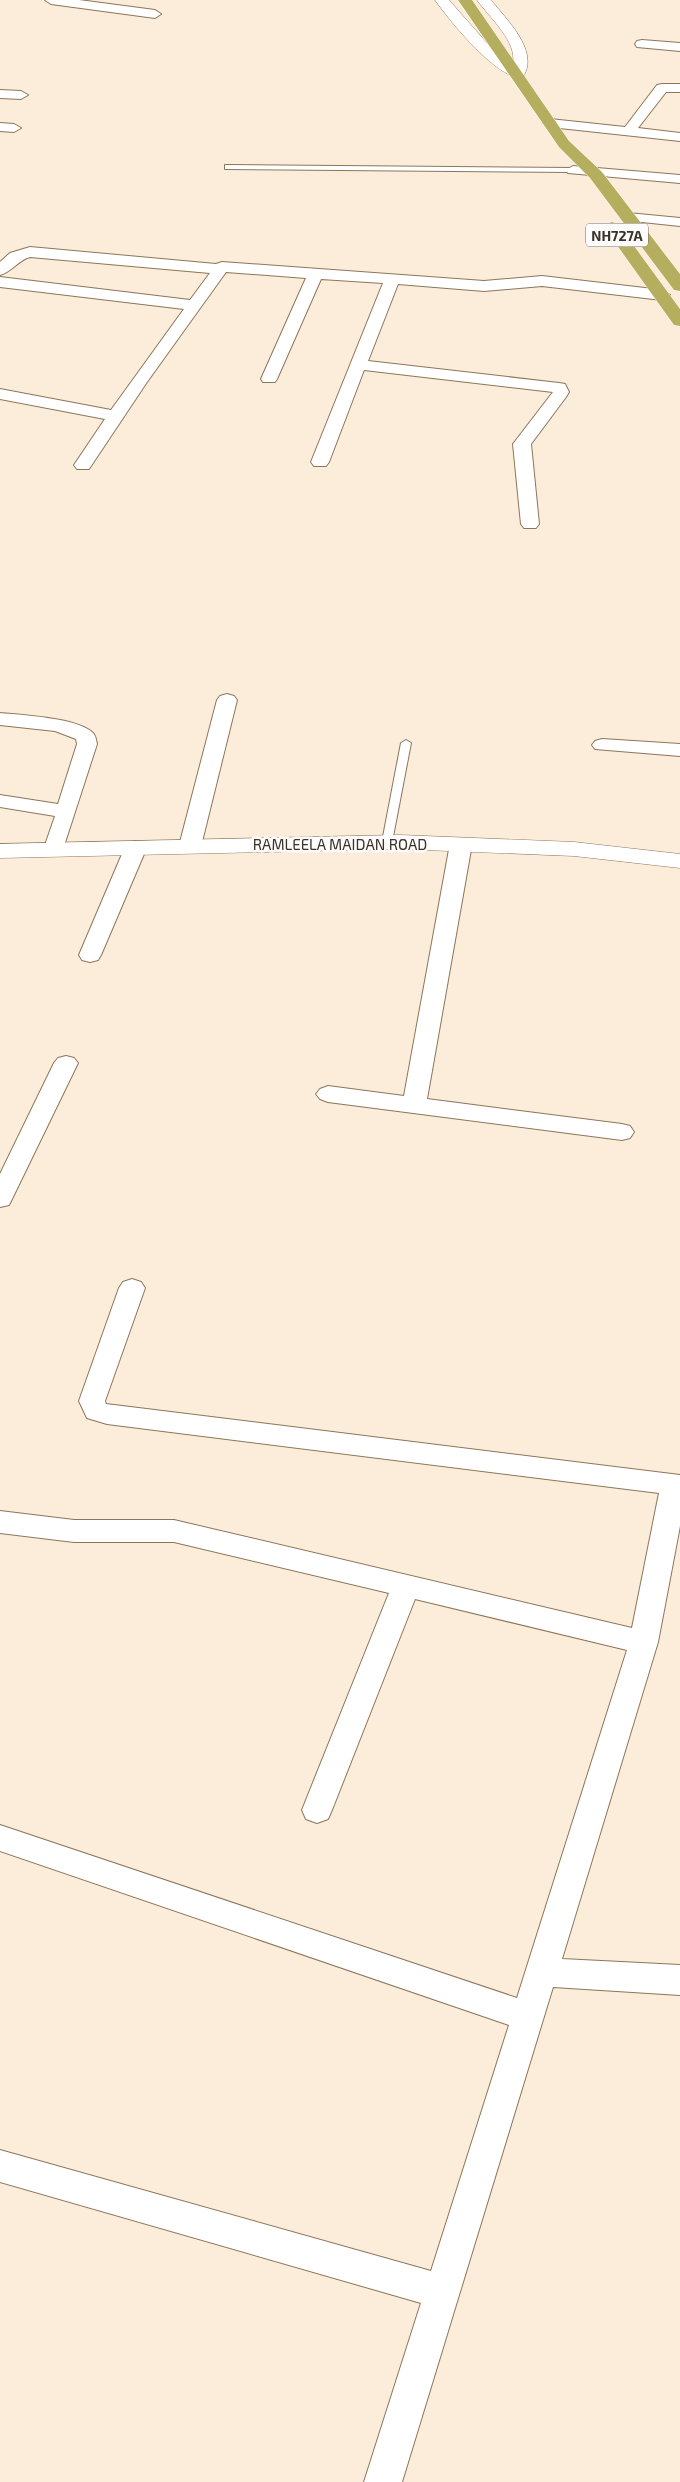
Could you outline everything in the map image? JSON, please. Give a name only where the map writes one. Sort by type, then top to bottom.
[{"type":"highway","name":"NH727A","points":[[465,0],[518,74],[564,144],[591,170],[680,286]]},
{"type":"highway","name":"NH727A","points":[[564,144],[582,186]]},
{"type":"highway","name":"NH727A","points":[[604,217],[680,320]]},
{"type":"street","points":[[51,0],[155,14]]},
{"type":"street","points":[[442,0],[488,53],[518,74],[521,57],[514,39],[484,0]]},
{"type":"street","points":[[642,44],[680,47]]},
{"type":"street","points":[[629,132],[662,88],[680,88]]},
{"type":"street","points":[[0,94],[21,95]]},
{"type":"street","points":[[550,123],[680,137]]},
{"type":"street","points":[[0,127],[14,128]]},
{"type":"street","points":[[574,170],[680,179]]},
{"type":"street","points":[[628,217],[680,222]]},
{"type":"street","points":[[0,270],[15,256],[30,252],[219,269],[232,266],[497,286],[542,281],[662,295]]},
{"type":"street","points":[[83,465],[219,269]]},
{"type":"street","points":[[269,380],[316,273]]},
{"type":"street","points":[[320,462],[392,279]]},
{"type":"street","points":[[0,282],[193,305]]},
{"type":"street","points":[[359,365],[559,388],[561,392],[558,397],[522,444],[530,524]]},
{"type":"street","points":[[0,394],[116,416]]},
{"type":"street","points":[[190,846],[227,700]]},
{"type":"street","points":[[0,719],[62,727],[77,731],[85,736],[87,744],[55,848]]},
{"type":"street","points":[[602,745],[680,750]]},
{"type":"street","points":[[0,801],[66,811]]},
{"type":"street","name":"RAMLEELA MAIDAN ROAD","points":[[0,851],[55,848],[387,842],[574,849],[680,861]]},
{"type":"street","points":[[414,1105],[461,844]]},
{"type":"street","points":[[90,955],[136,847]]},
{"type":"street","points":[[0,1198],[66,1063]]},
{"type":"street","points":[[328,1094],[622,1132]]},
{"type":"street","points":[[132,1288],[92,1401],[96,1411],[117,1416],[677,1485],[644,1642],[383,2482]]},
{"type":"street","points":[[0,1522],[74,1531],[174,1532],[644,1642]]},
{"type":"street","points":[[317,1810],[406,1586]]},
{"type":"street","points":[[0,1838],[527,2016]]},
{"type":"street","points":[[541,1972],[680,1980]]},
{"type":"street","points":[[0,2166],[442,2292]]},
{"type":"lane","points":[[228,167],[574,170]]},
{"type":"lane","points":[[387,842],[406,744]]}]
